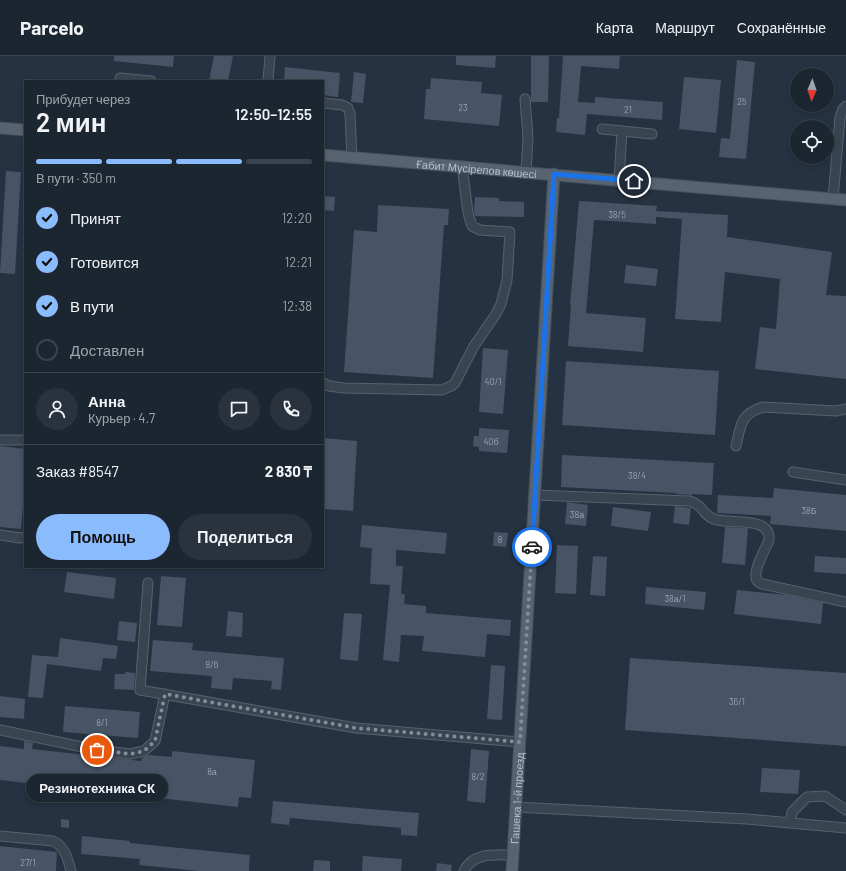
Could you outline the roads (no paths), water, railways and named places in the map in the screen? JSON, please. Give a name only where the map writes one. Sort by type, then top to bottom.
[{"type":"main road","points":[[0,128],[24,130]]},
{"type":"main road","name":"Ғабит Мүсірепов көшесі","points":[[324,155],[846,200]]},
{"type":"main road","name":"Гашека 1-й проезд","points":[[512,871],[554,174]]},
{"type":"street","points":[[268,80],[270,56]]},
{"type":"street","points":[[120,78],[141,80]]},
{"type":"street","points":[[525,99],[528,137],[526,172]]},
{"type":"street","points":[[324,103],[342,105],[348,108],[350,114],[352,157]]},
{"type":"street","points":[[833,199],[840,118],[843,109],[846,106]]},
{"type":"street","points":[[602,129],[652,134]]},
{"type":"street","points":[[619,180],[622,131]]},
{"type":"street","points":[[324,384],[329,386],[344,388],[442,390],[455,383],[474,346],[496,314],[501,304],[507,280],[510,232],[480,230],[472,226],[468,214],[462,166]]},
{"type":"street","points":[[736,446],[744,418],[752,411],[763,407],[836,411],[846,409]]},
{"type":"street","points":[[0,440],[24,440]]},
{"type":"street","points":[[793,472],[846,480]]},
{"type":"street","points":[[535,495],[690,501],[698,504],[706,514],[714,519],[730,522],[758,523],[770,536],[756,572],[756,579],[758,582],[846,602]]},
{"type":"street","points":[[0,536],[24,537]]},
{"type":"street","points":[[148,583],[140,690],[356,728],[520,742]]},
{"type":"street","points":[[0,730],[97,750],[130,754],[144,751],[155,741],[165,694]]},
{"type":"street","points":[[790,823],[792,812],[807,797],[825,796],[846,810]]},
{"type":"street","points":[[516,807],[747,819],[846,828]]},
{"type":"street","points":[[0,836],[53,841],[58,843],[64,851],[71,871]]},
{"type":"street","points":[[464,871],[467,864],[478,857],[486,855],[513,856]]},
{"type":"place","name":"Резинотехника СК","points":[[97,750]]}]
